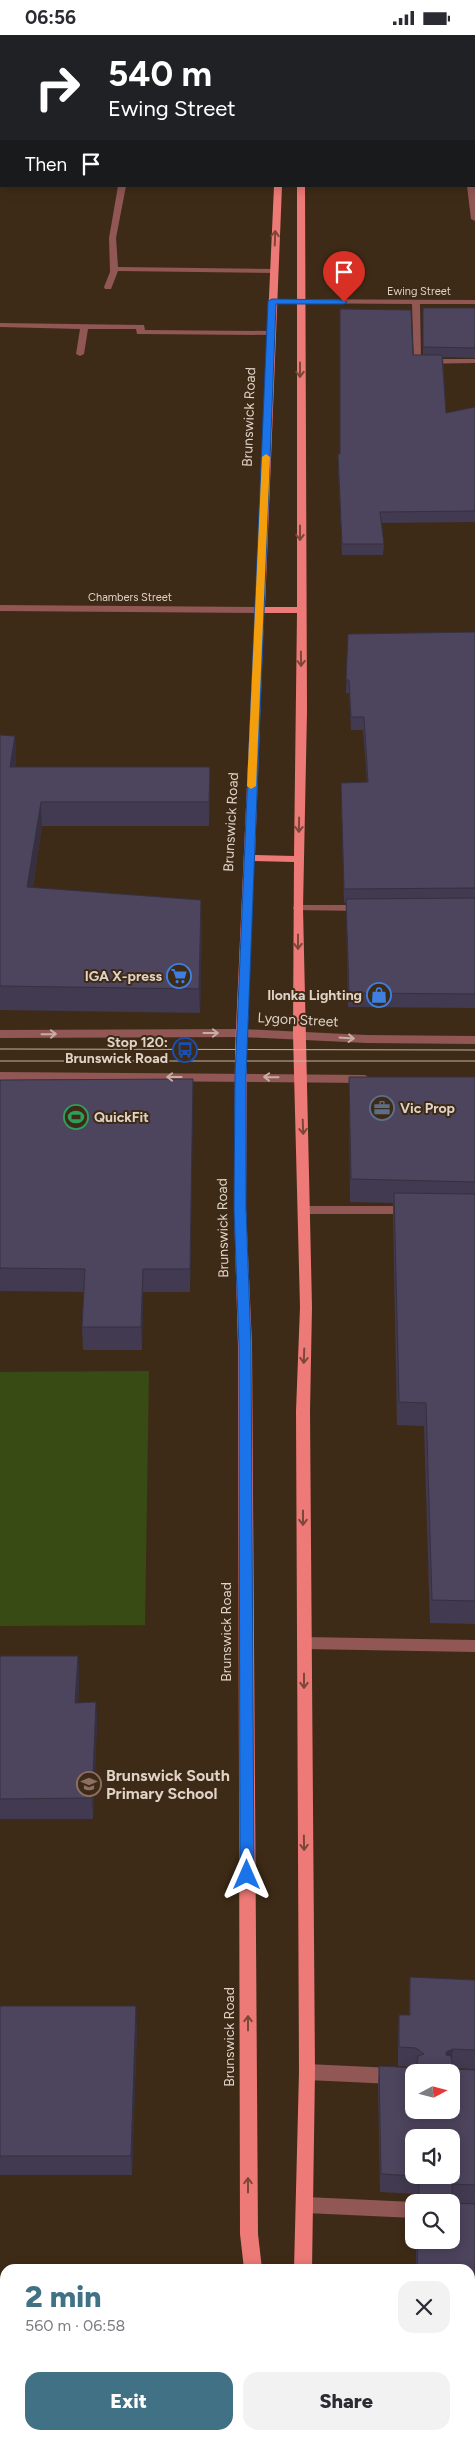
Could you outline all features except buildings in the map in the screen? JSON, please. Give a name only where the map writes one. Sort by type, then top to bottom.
[{"type":"main road","name":"Brunswick Road","points":[[252,2264],[249,2234],[245,1346],[240,1208],[241,1077],[248,858],[278,187]]},
{"type":"main road","points":[[301,187],[300,610],[302,711],[298,908],[299,1034],[302,1078],[306,1307],[303,1411],[307,2072],[306,2205],[303,2264]]},
{"type":"main road","points":[[260,610],[300,610]]},
{"type":"main road","points":[[248,858],[298,859]]},
{"type":"street","points":[[108,287],[112,282],[115,269],[112,246],[122,187]]},
{"type":"street","points":[[471,187],[475,219]]},
{"type":"street","points":[[115,269],[274,271]]},
{"type":"street","name":"Ewing Street","points":[[272,301],[475,303]]},
{"type":"street","points":[[416,302],[417,361],[475,361]]},
{"type":"street","points":[[0,325],[141,327],[140,332],[272,333]]},
{"type":"street","points":[[80,354],[84,327]]},
{"type":"street","name":"Chambers Street","points":[[0,608],[260,610]]},
{"type":"street","points":[[298,908],[379,908]]},
{"type":"street","name":"Lygon Street","points":[[0,1034],[242,1033],[299,1034],[366,1039],[475,1040]]},
{"type":"street","points":[[0,1076],[379,1079]]},
{"type":"street","points":[[305,1210],[425,1210]]},
{"type":"street","points":[[304,1643],[475,1646]]},
{"type":"street","points":[[307,2072],[405,2077]]},
{"type":"street","points":[[306,2205],[405,2210]]},
{"type":"green space","points":[[149,1371],[145,1625],[0,1626],[0,1372]]},
{"type":"tram line","points":[[0,1049],[475,1050]]},
{"type":"tram line","points":[[0,1061],[475,1061]]},
{"type":"slow traffic","points":[[251,786],[266,457]]},
{"type":"place","name":"IGA X-press","points":[[179,976]]},
{"type":"place","name":"Ilonka Lighting","points":[[379,995]]},
{"type":"place","name":"Stop 120: Brunswick Road","points":[[185,1050]]},
{"type":"place","name":"Vic Prop","points":[[382,1108]]},
{"type":"place","name":"QuickFit","points":[[76,1117]]},
{"type":"place","name":"Brunswick South Primary School","points":[[89,1784]]},
{"type":"route","points":[[247,1875],[245,1346],[240,1208],[241,1077],[248,858],[272,301],[344,302]]}]
